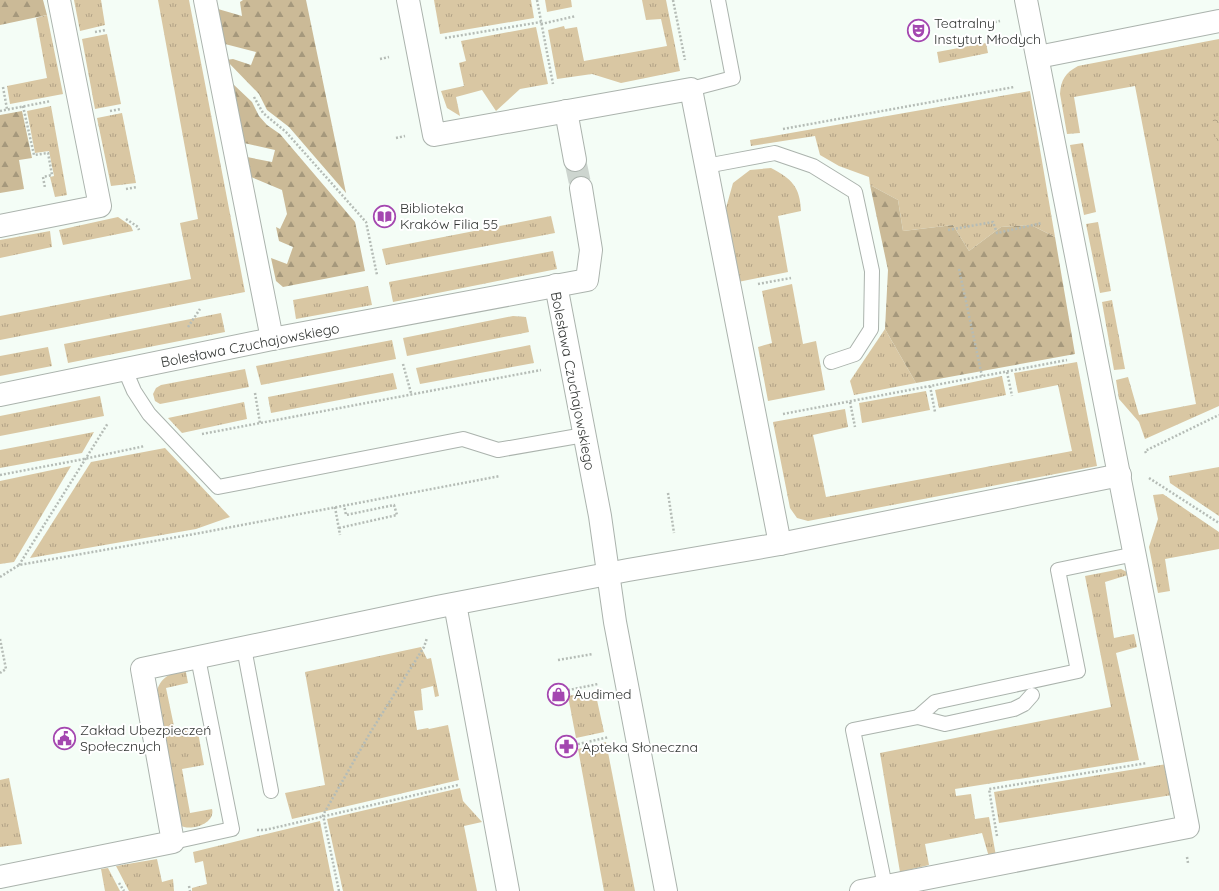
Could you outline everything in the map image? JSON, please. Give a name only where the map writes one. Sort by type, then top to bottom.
[{"type":"street","points":[[0,226],[100,206],[59,0]]},
{"type":"street","points":[[205,0],[272,339]]},
{"type":"street","points":[[408,0],[434,135],[691,89],[780,544]]},
{"type":"street","points":[[861,891],[1188,827],[1026,0]]},
{"type":"street","points":[[1038,57],[1219,21]]},
{"type":"street","points":[[566,111],[575,160]]},
{"type":"street","points":[[556,286],[587,280],[591,250],[581,188]]},
{"type":"street","name":"Bolesława Czuchajowskiego","points":[[0,395],[272,339],[556,286],[600,516],[615,622],[666,891]]},
{"type":"street","points":[[0,877],[173,842],[142,669],[455,604],[780,544],[1120,475]]},
{"type":"street","points":[[455,604],[508,891]]},
{"type":"lane","points":[[691,89],[733,78],[718,0]]},
{"type":"lane","points":[[706,166],[775,153],[813,166],[855,192],[872,271],[871,330],[855,354],[831,362]]},
{"type":"lane","points":[[125,370],[134,391],[149,414],[218,487],[463,439],[498,450],[584,435]]},
{"type":"lane","points":[[918,717],[935,702],[1078,671],[1058,570],[1135,554]]},
{"type":"lane","points":[[244,648],[271,791]]},
{"type":"lane","points":[[173,842],[232,829],[198,658]]},
{"type":"lane","points":[[885,886],[853,730],[918,717],[945,724],[1014,709],[1024,704],[1032,694]]},
{"type":"path","points":[[537,0],[554,89]]},
{"type":"path","points":[[673,0],[686,66]]},
{"type":"path","points":[[440,39],[576,16]]},
{"type":"path","points":[[780,129],[1016,86]]},
{"type":"path","points":[[3,87],[7,109]]},
{"type":"path","points":[[250,93],[256,99],[263,113],[286,132],[366,222],[377,276]]},
{"type":"path","points":[[0,111],[53,100]]},
{"type":"path","points":[[23,106],[34,155],[48,153],[52,175],[43,177]]},
{"type":"path","points":[[125,219],[138,227],[138,230]]},
{"type":"path","points":[[948,230],[993,222],[997,233],[1021,228]]},
{"type":"path","points":[[959,269],[982,376]]},
{"type":"path","points":[[753,285],[790,278]]},
{"type":"path","points":[[192,320],[200,309]]},
{"type":"path","points":[[755,420],[1096,354]]},
{"type":"path","points":[[403,364],[411,393]]},
{"type":"path","points":[[198,435],[411,393],[541,370]]},
{"type":"path","points":[[1007,372],[1012,396]]},
{"type":"path","points":[[930,386],[935,412]]},
{"type":"path","points":[[255,393],[260,423]]},
{"type":"path","points":[[850,402],[855,427]]},
{"type":"path","points":[[1146,457],[1145,451],[1219,415]]},
{"type":"path","points":[[19,565],[108,423]]},
{"type":"path","points":[[0,475],[84,460],[149,445]]},
{"type":"path","points":[[1149,474],[1150,484]]},
{"type":"path","points":[[0,577],[19,565],[200,533],[507,475]]},
{"type":"path","points":[[1150,478],[1219,524]]},
{"type":"path","points":[[668,492],[675,539]]},
{"type":"path","points":[[339,528],[397,515],[394,505],[346,516],[344,505]]},
{"type":"path","points":[[335,507],[340,535]]},
{"type":"path","points":[[0,639],[6,669],[0,673]]},
{"type":"path","points":[[339,891],[322,815],[370,733],[424,646]]},
{"type":"path","points":[[558,660],[593,653]]},
{"type":"path","points":[[564,691],[599,684]]},
{"type":"path","points":[[574,744],[609,737]]},
{"type":"path","points":[[998,842],[989,789],[1152,762]]},
{"type":"path","points":[[232,829],[265,830],[322,815],[463,784]]},
{"type":"path","points":[[189,886],[190,891]]},
{"type":"green space","points":[[0,0],[43,0],[47,15],[0,25]]},
{"type":"green space","points":[[74,0],[101,0],[105,25],[80,31]]},
{"type":"green space","points":[[158,0],[189,0],[245,292],[0,340],[0,316],[191,279],[180,223],[198,219]]},
{"type":"green space","points":[[243,0],[306,0],[346,193],[289,127],[267,110],[259,94],[226,60],[233,59],[251,65],[256,52],[225,44],[218,9],[242,16],[240,2]]},
{"type":"green space","points":[[434,0],[531,0],[534,18],[440,34]]},
{"type":"green space","points":[[545,0],[571,0],[572,7],[547,12]]},
{"type":"green space","points":[[642,0],[666,0],[680,71],[621,83],[592,74],[557,79],[548,30],[564,26],[565,29],[577,27],[584,61],[667,46],[661,19],[646,20]]},
{"type":"green space","points":[[47,15],[63,94],[10,104],[7,86],[47,78],[36,18]]},
{"type":"green space","points":[[536,27],[548,84],[520,89],[496,111],[482,90],[456,97],[460,116],[447,108],[441,91],[464,86],[459,63],[466,61],[461,41]]},
{"type":"green space","points":[[107,34],[121,104],[95,109],[82,39]]},
{"type":"green space","points":[[1219,39],[1219,406],[1145,439],[1139,422],[1119,399],[1116,380],[1128,377],[1139,415],[1196,404],[1135,86],[1074,97],[1080,133],[1067,134],[1060,94],[1064,77],[1078,66]]},
{"type":"green space","points":[[986,43],[988,53],[939,63],[937,52]]},
{"type":"green space","points":[[233,84],[252,102],[259,116],[267,125],[280,134],[355,222],[365,271],[283,287],[276,281],[271,258],[287,264],[293,247],[279,241],[276,227],[280,229],[287,214],[282,190],[251,177],[247,157],[272,162],[275,150],[244,143]]},
{"type":"green space","points":[[1030,91],[1055,237],[1031,225],[1001,227],[969,251],[953,225],[903,231],[898,200],[870,185],[869,177],[839,166],[820,155],[815,136],[751,146],[750,140]]},
{"type":"green space","points":[[51,106],[67,195],[55,197],[50,177],[54,176],[49,151],[35,153],[27,111]]},
{"type":"green space","points":[[22,111],[32,158],[19,160],[24,189],[0,193],[0,115]]},
{"type":"green space","points":[[122,113],[136,183],[111,186],[97,118]]},
{"type":"green space","points":[[1219,116],[1219,152],[1212,117]]},
{"type":"green space","points":[[1083,143],[1096,212],[1084,215],[1070,145]]},
{"type":"green space","points":[[771,168],[784,176],[794,185],[799,196],[801,211],[778,216],[788,272],[738,282],[726,208],[733,183],[750,170]]},
{"type":"green space","points":[[870,185],[898,200],[903,231],[953,225],[969,251],[1001,227],[1031,225],[1055,237],[1075,354],[916,383],[885,329],[888,270]]},
{"type":"green space","points":[[551,216],[555,233],[386,265],[382,249]]},
{"type":"green space","points":[[118,217],[131,226],[133,231],[63,245],[59,230]]},
{"type":"green space","points":[[1098,222],[1111,291],[1100,293],[1086,224]]},
{"type":"green space","points":[[50,231],[52,247],[0,258],[0,240]]},
{"type":"green space","points":[[553,251],[557,269],[393,302],[389,282]]},
{"type":"green space","points":[[792,284],[803,344],[816,341],[825,390],[768,401],[758,347],[772,343],[762,291]]},
{"type":"green space","points":[[368,286],[372,305],[296,319],[293,300]]},
{"type":"green space","points":[[1112,300],[1125,369],[1114,370],[1102,302]]},
{"type":"green space","points":[[221,313],[225,332],[68,363],[64,344]]},
{"type":"green space","points":[[513,316],[526,317],[529,332],[407,356],[403,338]]},
{"type":"green space","points":[[885,329],[916,383],[854,395],[850,381]]},
{"type":"green space","points":[[392,340],[396,359],[261,385],[256,366]]},
{"type":"green space","points":[[530,345],[534,363],[420,384],[416,368]]},
{"type":"green space","points":[[48,347],[52,366],[0,376],[0,356]]},
{"type":"green space","points":[[1077,362],[1097,466],[808,521],[797,518],[790,508],[773,422],[845,409],[848,427],[813,435],[826,497],[1072,451],[1058,385],[1018,393],[1014,373]]},
{"type":"green space","points":[[245,369],[249,387],[160,404],[155,401],[153,394],[156,388],[161,385]]},
{"type":"green space","points":[[393,373],[397,389],[271,413],[268,397]]},
{"type":"green space","points":[[1002,376],[1006,395],[939,408],[935,390]]},
{"type":"green space","points":[[926,391],[930,410],[862,423],[859,403]]},
{"type":"green space","points":[[100,396],[104,416],[0,436],[0,416]]},
{"type":"green space","points":[[244,402],[247,419],[182,433],[168,418]]},
{"type":"green space","points":[[94,432],[82,453],[0,468],[0,450]]},
{"type":"green space","points":[[165,448],[230,517],[196,529],[30,558],[91,462]]},
{"type":"green space","points":[[71,466],[14,562],[0,564],[0,481]]},
{"type":"green space","points":[[1219,467],[1219,516],[1170,483],[1169,476]]},
{"type":"green space","points":[[1163,494],[1219,532],[1219,549],[1165,559],[1170,591],[1158,593],[1149,547],[1158,519],[1153,495]]},
{"type":"green space","points":[[1121,569],[1131,574],[1105,582],[1114,638],[1134,634],[1137,647],[1116,653],[1139,760],[955,789],[956,796],[971,794],[975,819],[989,817],[996,856],[989,857],[982,833],[925,844],[929,865],[900,872],[880,753],[1111,707],[1085,576]]},
{"type":"green space","points":[[421,647],[427,659],[431,658],[439,696],[435,697],[433,686],[421,689],[423,710],[414,711],[417,730],[448,725],[459,780],[292,819],[285,793],[325,785],[305,672]]},
{"type":"green space","points":[[185,667],[188,683],[166,688],[175,731],[197,727],[204,765],[182,769],[190,813],[212,809],[210,819],[201,825],[189,828],[180,825],[156,694],[160,684],[166,677]]},
{"type":"green space","points":[[595,691],[604,732],[576,738],[568,696]]},
{"type":"green space","points":[[606,742],[635,891],[604,891],[578,749]]},
{"type":"green space","points":[[1167,764],[1172,795],[999,823],[994,792]]},
{"type":"green space","points":[[9,778],[22,844],[0,847],[0,780]]},
{"type":"green space","points":[[460,788],[463,801],[482,822],[464,826],[477,891],[343,891],[327,819]]},
{"type":"green space","points":[[320,821],[334,891],[192,891],[192,888],[207,884],[203,861],[195,863],[193,852]]},
{"type":"green space","points":[[157,859],[162,882],[173,879],[174,891],[129,891],[116,866]]},
{"type":"green space","points":[[108,868],[120,891],[105,891],[101,869]]},
{"type":"tunnel","points":[[575,160],[581,188]]},
{"type":"place","name":"Teatralny Instytut Młodych","points":[[919,31]]},
{"type":"place","name":"Biblioteka Kraków Filia 55","points":[[384,216]]},
{"type":"place","name":"Audimed","points":[[558,694]]},
{"type":"place","name":"Zakład Ubezpieczeń Społecznych","points":[[64,738]]},
{"type":"place","name":"Apteka Słoneczna","points":[[567,747]]}]
